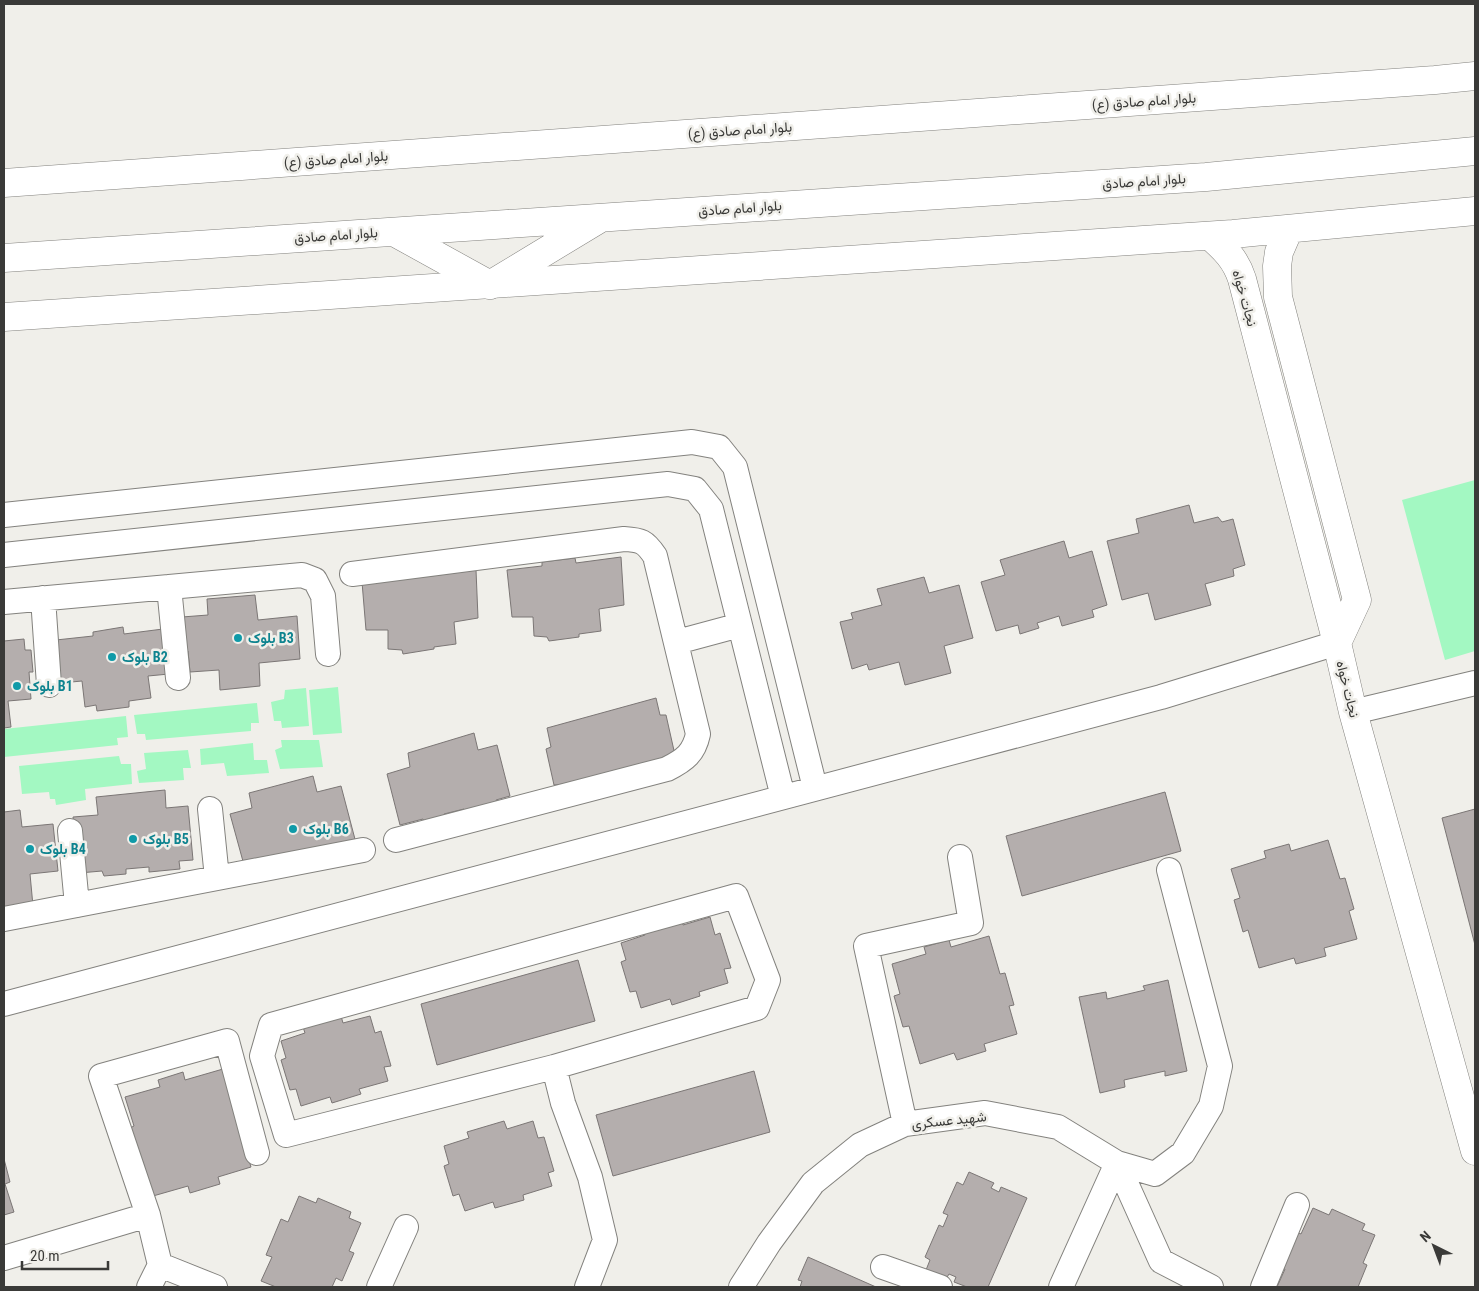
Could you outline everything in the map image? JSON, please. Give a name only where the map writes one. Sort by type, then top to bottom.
[{"type":"main road","name":"بلوار امام صادق (ع)","points":[[4,183],[1475,76]]},
{"type":"main road","name":"بلوار امام صادق","points":[[4,258],[1206,177],[1475,151]]},
{"type":"main road","points":[[4,317],[1210,236],[1475,211]]},
{"type":"main road","points":[[490,285],[602,217]]},
{"type":"main road","points":[[1289,229],[1279,252],[1277,266],[1278,297],[1357,600],[1337,643]]},
{"type":"main road","points":[[394,232],[490,285]]},
{"type":"main road","name":"نجات خواه","points":[[1210,236],[1232,258],[1240,274],[1337,643],[1353,712],[1475,1151]]},
{"type":"street","points":[[4,515],[692,442],[720,447],[735,467],[815,788]]},
{"type":"street","points":[[4,555],[668,484],[695,489],[711,509],[783,797]]},
{"type":"street","points":[[352,574],[624,539],[638,540],[648,545],[655,556],[698,734],[696,746],[687,757],[668,769],[396,840]]},
{"type":"street","points":[[4,602],[169,586],[302,576],[315,580],[323,596],[328,654]]},
{"type":"street","points":[[169,586],[178,678]]},
{"type":"street","points":[[43,598],[49,685]]},
{"type":"street","points":[[676,642],[740,625]]},
{"type":"street","points":[[4,1004],[1161,697],[1337,643]]},
{"type":"street","points":[[1353,712],[1475,682]]},
{"type":"street","points":[[210,809],[217,878]]},
{"type":"street","points":[[70,831],[77,905]]},
{"type":"street","points":[[4,919],[363,850]]},
{"type":"street","points":[[905,1124],[866,946],[971,923],[960,857]]},
{"type":"street","name":"شهید عسکری","points":[[741,1287],[769,1243],[813,1183],[860,1145],[905,1124],[985,1114],[1058,1127],[1117,1163],[1155,1174],[1183,1153],[1211,1106],[1220,1066],[1169,870]]},
{"type":"street","points":[[736,896],[768,980],[757,1008],[554,1067],[286,1135],[262,1056],[271,1025],[736,896]]},
{"type":"street","points":[[149,1287],[160,1265],[148,1215],[101,1076],[227,1041],[257,1153]]},
{"type":"street","points":[[554,1067],[563,1103],[590,1178],[605,1240],[588,1287]]},
{"type":"street","points":[[1061,1287],[1117,1163]]},
{"type":"street","points":[[1117,1163],[1160,1261],[1211,1287]]},
{"type":"street","points":[[1263,1287],[1297,1205]]},
{"type":"street","points":[[4,1258],[148,1215]]},
{"type":"street","points":[[379,1287],[406,1228]]},
{"type":"street","points":[[160,1265],[215,1287]]},
{"type":"street","points":[[883,1267],[940,1287]]},
{"type":"green space","points":[[1475,480],[1475,651],[1445,660],[1402,500]]},
{"type":"green space","points":[[338,687],[342,733],[313,735],[309,690]]},
{"type":"green space","points":[[306,688],[309,726],[282,728],[281,721],[274,721],[271,702],[284,699],[285,690]]},
{"type":"green space","points":[[257,703],[259,723],[251,723],[251,731],[146,740],[145,734],[137,734],[134,715]]},
{"type":"green space","points":[[126,716],[128,737],[117,738],[118,745],[4,757],[4,729]]},
{"type":"green space","points":[[281,740],[319,740],[323,767],[280,769],[275,750],[282,747]]},
{"type":"green space","points":[[253,743],[254,760],[267,760],[269,773],[227,776],[224,763],[201,765],[200,749]]},
{"type":"green space","points":[[188,750],[191,768],[183,768],[184,780],[139,783],[137,771],[146,769],[144,753]]},
{"type":"green space","points":[[119,756],[121,764],[131,764],[132,784],[85,789],[86,800],[56,805],[55,799],[50,799],[49,792],[22,794],[19,766]]},
{"type":"building","points":[[1189,505],[1194,523],[1218,517],[1222,522],[1233,519],[1245,565],[1233,569],[1234,576],[1205,584],[1211,605],[1155,620],[1148,593],[1122,600],[1107,541],[1139,533],[1136,519]]},
{"type":"building","points":[[1064,541],[1069,558],[1092,551],[1107,605],[1092,610],[1094,617],[1062,626],[1059,616],[1037,623],[1039,628],[1020,634],[1018,625],[996,631],[981,582],[1005,575],[1000,560]]},
{"type":"building","points":[[621,557],[624,605],[599,609],[601,631],[579,634],[579,637],[549,641],[547,637],[534,636],[533,617],[512,617],[507,570],[542,566],[542,562],[575,558],[576,563]]},
{"type":"building","points":[[476,570],[478,618],[454,622],[456,644],[403,654],[402,650],[388,649],[388,630],[366,630],[362,582],[430,571],[431,576]]},
{"type":"building","points":[[924,577],[929,593],[959,585],[973,638],[944,646],[951,673],[905,685],[899,662],[869,670],[867,664],[852,669],[840,622],[853,619],[851,613],[882,605],[877,589]]},
{"type":"building","name":"بلوک B3","points":[[255,595],[258,620],[297,616],[300,659],[259,663],[260,686],[220,690],[219,670],[190,672],[188,651],[179,652],[182,617],[208,615],[207,599]]},
{"type":"building","name":"بلوک B2","points":[[123,627],[124,634],[163,629],[169,674],[148,676],[151,698],[129,701],[129,707],[97,711],[96,705],[85,707],[82,681],[61,683],[56,640],[93,636],[93,632]]},
{"type":"building","name":"بلوک B1","points":[[24,639],[25,650],[31,650],[33,672],[29,672],[31,699],[8,701],[11,727],[4,728],[4,641]]},
{"type":"building","points":[[656,698],[660,715],[666,715],[675,755],[565,784],[554,785],[546,749],[551,747],[547,728]]},
{"type":"building","points":[[474,733],[478,750],[497,745],[510,796],[496,800],[499,807],[466,815],[464,809],[444,814],[445,820],[425,824],[423,819],[400,825],[387,774],[410,767],[408,753]]},
{"type":"building","name":"بلوک B6","points":[[313,776],[317,792],[341,786],[356,843],[244,865],[230,814],[252,808],[249,793]]},
{"type":"building","name":"بلوک B5","points":[[165,790],[166,808],[188,806],[193,860],[179,861],[180,869],[149,872],[149,867],[126,869],[126,874],[104,876],[102,871],[79,873],[73,817],[98,815],[96,797]]},
{"type":"building","points":[[1165,792],[1181,851],[1022,896],[1006,836]]},
{"type":"building","points":[[1475,809],[1475,945],[1442,818]]},
{"type":"building","name":"بلوک B4","points":[[20,810],[22,827],[53,824],[58,871],[30,874],[33,906],[4,909],[4,812]]},
{"type":"building","points":[[1328,840],[1340,879],[1345,878],[1354,909],[1349,911],[1357,939],[1324,948],[1326,956],[1296,964],[1294,958],[1259,968],[1248,930],[1243,932],[1234,900],[1240,898],[1231,869],[1266,858],[1264,851],[1289,844],[1291,851]]},
{"type":"building","points":[[710,917],[715,935],[720,933],[731,968],[724,969],[728,983],[699,992],[700,996],[672,1005],[670,999],[641,1008],[636,991],[630,992],[621,962],[626,960],[621,943],[645,935],[643,929],[681,918],[683,925]]},
{"type":"building","points":[[989,936],[1000,974],[1005,973],[1014,1005],[1009,1006],[1017,1034],[984,1044],[986,1051],[957,1060],[954,1053],[920,1064],[909,1026],[903,1027],[894,996],[900,994],[892,964],[926,954],[924,947],[949,940],[951,947]]},
{"type":"building","points":[[578,960],[595,1021],[437,1065],[421,1004]]},
{"type":"building","points":[[1168,980],[1187,1071],[1165,1076],[1165,1071],[1124,1080],[1125,1087],[1100,1093],[1079,997],[1106,992],[1107,999],[1145,990],[1143,986]]},
{"type":"building","points":[[341,1016],[343,1023],[370,1016],[375,1033],[381,1031],[391,1066],[384,1067],[388,1081],[359,1089],[361,1094],[332,1103],[330,1097],[301,1106],[296,1089],[290,1090],[281,1060],[286,1058],[281,1041],[305,1033],[303,1027]]},
{"type":"building","points":[[223,1069],[251,1167],[218,1177],[220,1184],[190,1193],[188,1186],[153,1196],[142,1159],[137,1160],[128,1129],[134,1126],[125,1097],[160,1087],[158,1080],[183,1072],[185,1080]]},
{"type":"building","points":[[754,1071],[770,1132],[613,1176],[596,1115]]},
{"type":"building","points":[[504,1121],[507,1129],[533,1121],[538,1138],[544,1137],[554,1171],[548,1173],[552,1186],[523,1195],[524,1200],[495,1208],[493,1202],[465,1211],[459,1194],[453,1196],[444,1166],[449,1164],[444,1146],[469,1138],[467,1132]]},
{"type":"building","points":[[4,1159],[10,1182],[5,1184],[14,1212],[4,1215]]},
{"type":"building","points":[[969,1172],[994,1183],[991,1188],[999,1192],[1001,1187],[1027,1198],[988,1287],[967,1287],[954,1282],[956,1277],[949,1274],[946,1279],[926,1270],[930,1260],[925,1257],[939,1225],[943,1227],[948,1215],[943,1213],[957,1182],[963,1185]]},
{"type":"building","points":[[299,1196],[316,1203],[318,1198],[351,1212],[349,1218],[361,1223],[349,1251],[354,1253],[342,1281],[336,1278],[332,1287],[276,1287],[261,1281],[272,1257],[266,1255],[281,1219],[288,1222]]},
{"type":"building","points":[[1313,1208],[1329,1215],[1332,1209],[1365,1224],[1362,1230],[1375,1235],[1363,1263],[1367,1265],[1358,1287],[1277,1287],[1285,1269],[1279,1266],[1294,1231],[1301,1234]]},
{"type":"building","points":[[808,1257],[876,1287],[800,1287],[802,1281],[798,1280]]},
{"type":"place","name":"بلوک B3","points":[[238,638]]},
{"type":"place","name":"بلوک B2","points":[[112,657]]},
{"type":"place","name":"بلوک B1","points":[[17,686]]},
{"type":"place","name":"بلوک B6","points":[[293,829]]},
{"type":"place","name":"بلوک B5","points":[[133,839]]},
{"type":"place","name":"بلوک B4","points":[[30,849]]}]
